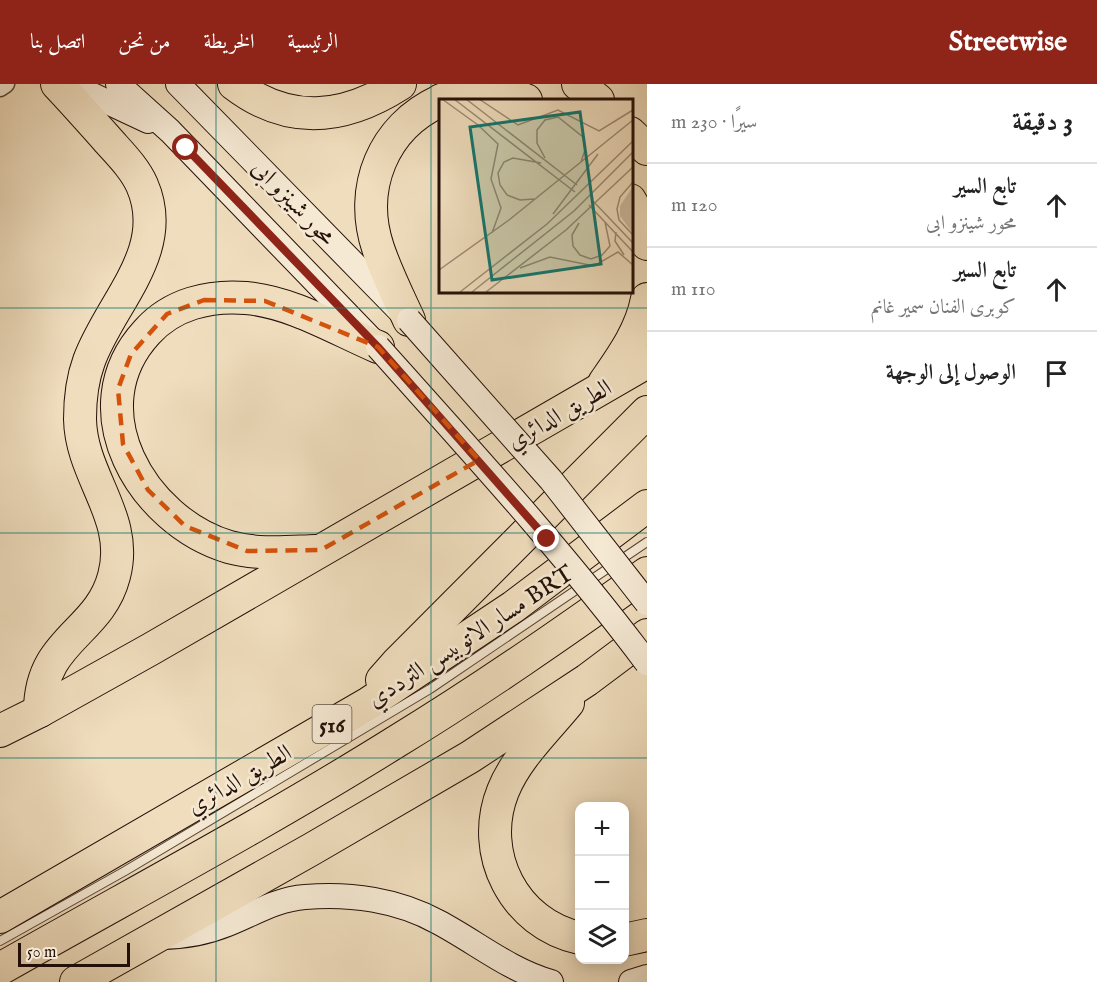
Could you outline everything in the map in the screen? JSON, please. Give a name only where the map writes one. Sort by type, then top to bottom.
[{"type":"highway","points":[[40,711],[41,686],[51,663],[104,603],[115,574],[117,551],[115,527],[111,512],[88,463],[81,433],[80,401],[89,361],[142,262],[148,243],[150,224],[148,204],[142,185],[128,163],[57,84]]},
{"type":"highway","points":[[234,84],[255,98],[276,107],[322,114],[367,103],[400,84]]},
{"type":"highway","points":[[578,84],[597,99]]},
{"type":"highway","points":[[447,99],[469,93],[485,92],[501,93],[522,99]]},
{"type":"highway","points":[[409,320],[377,247],[373,227],[372,188],[376,169],[386,147],[412,118],[439,102]]},
{"type":"highway","points":[[632,135],[647,149]]},
{"type":"highway","points":[[632,204],[639,216],[647,244]]},
{"type":"highway","points":[[321,550],[264,553],[215,542],[184,526],[153,497],[138,476],[123,444],[118,426],[118,389],[130,354],[141,339],[167,314],[184,305],[224,298],[265,301],[285,306],[378,347]]},
{"type":"highway","points":[[600,390],[633,340],[647,299]]},
{"type":"highway","name":"الطريق الدائري","points":[[0,731],[40,711],[647,362]]},
{"type":"highway","points":[[369,703],[376,688],[397,663],[647,412]]},
{"type":"highway","name":"الطريق الدائري","points":[[0,917],[369,703],[513,607],[647,506]]},
{"type":"highway","name":"الطريق الدائري","points":[[0,969],[269,818],[395,743],[535,652],[647,573]]},
{"type":"highway","points":[[76,982],[460,763],[587,680],[647,635]]},
{"type":"highway","points":[[575,937],[559,931],[530,913],[518,900],[502,872],[497,856],[495,823],[503,790],[520,762],[587,680]]},
{"type":"highway","points":[[629,939],[647,935]]},
{"type":"main road","points":[[69,84],[170,131]]},
{"type":"main road","name":"محور شينزو ابى","points":[[118,84],[170,131],[378,347],[506,490],[647,663]]},
{"type":"main road","name":"محور شينزو ابى","points":[[178,84],[191,93],[409,320],[551,480],[647,603]]},
{"type":"main road","points":[[156,937],[202,933],[284,900],[320,896],[357,897],[399,906],[438,921],[517,968],[551,982]]},
{"type":"main road","points":[[631,982],[647,977]]},
{"type":"street","points":[[0,88],[6,84]]},
{"type":"lane","name":"مسار الاتوبيس الترددي BRT","points":[[0,941],[125,871],[430,688],[647,542]]},
{"type":"highlighted area","points":[[204,300],[265,301],[378,347],[479,460],[321,550],[247,551],[185,526],[148,490],[123,444],[118,389],[131,354],[167,314]]},
{"type":"route","points":[[186,148],[378,347],[547,539]]}]
